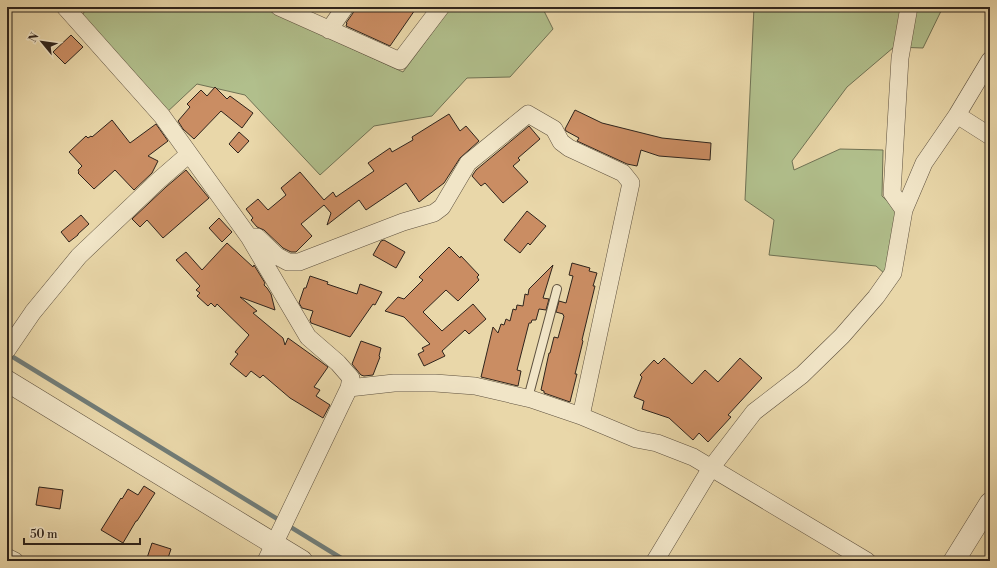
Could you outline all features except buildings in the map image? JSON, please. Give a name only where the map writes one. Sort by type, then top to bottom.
[{"type":"street","points":[[65,7],[162,116],[249,237],[308,337],[338,363],[351,378],[349,388],[278,538]]},
{"type":"street","points":[[279,7],[400,62],[441,7]]},
{"type":"street","points":[[329,30],[345,7]]},
{"type":"street","points":[[904,210],[892,192],[900,58],[909,7]]},
{"type":"street","points":[[654,561],[711,468],[754,412],[802,375],[842,336],[876,297],[893,273],[904,210],[924,163],[990,60]]},
{"type":"street","points":[[249,237],[257,237],[277,256],[288,262],[299,262],[403,222],[434,213],[442,207],[468,163],[528,114],[554,129],[561,142],[569,148],[623,173],[632,183],[581,416]]},
{"type":"street","points":[[956,115],[990,136]]},
{"type":"street","points":[[7,350],[33,312],[78,256],[189,154]]},
{"type":"street","points":[[7,381],[278,538],[302,561]]},
{"type":"street","points":[[349,388],[394,383],[434,383],[475,386],[528,398],[581,416],[636,439],[657,443],[694,457],[867,561]]},
{"type":"street","points":[[954,561],[990,503]]},
{"type":"street","points":[[7,557],[15,561]]},
{"type":"lane","points":[[528,398],[558,289]]},
{"type":"green space","points":[[87,7],[261,7],[403,72],[451,7],[542,7],[553,29],[510,77],[467,78],[432,116],[374,126],[320,175],[245,95],[197,84],[165,114],[79,21]]},
{"type":"green space","points":[[754,7],[943,7],[923,48],[894,47],[847,87],[792,161],[794,170],[840,149],[883,150],[882,196],[898,211],[885,274],[876,266],[769,255],[774,220],[745,200]]},
{"type":"waterway","points":[[8,354],[346,561]]}]
